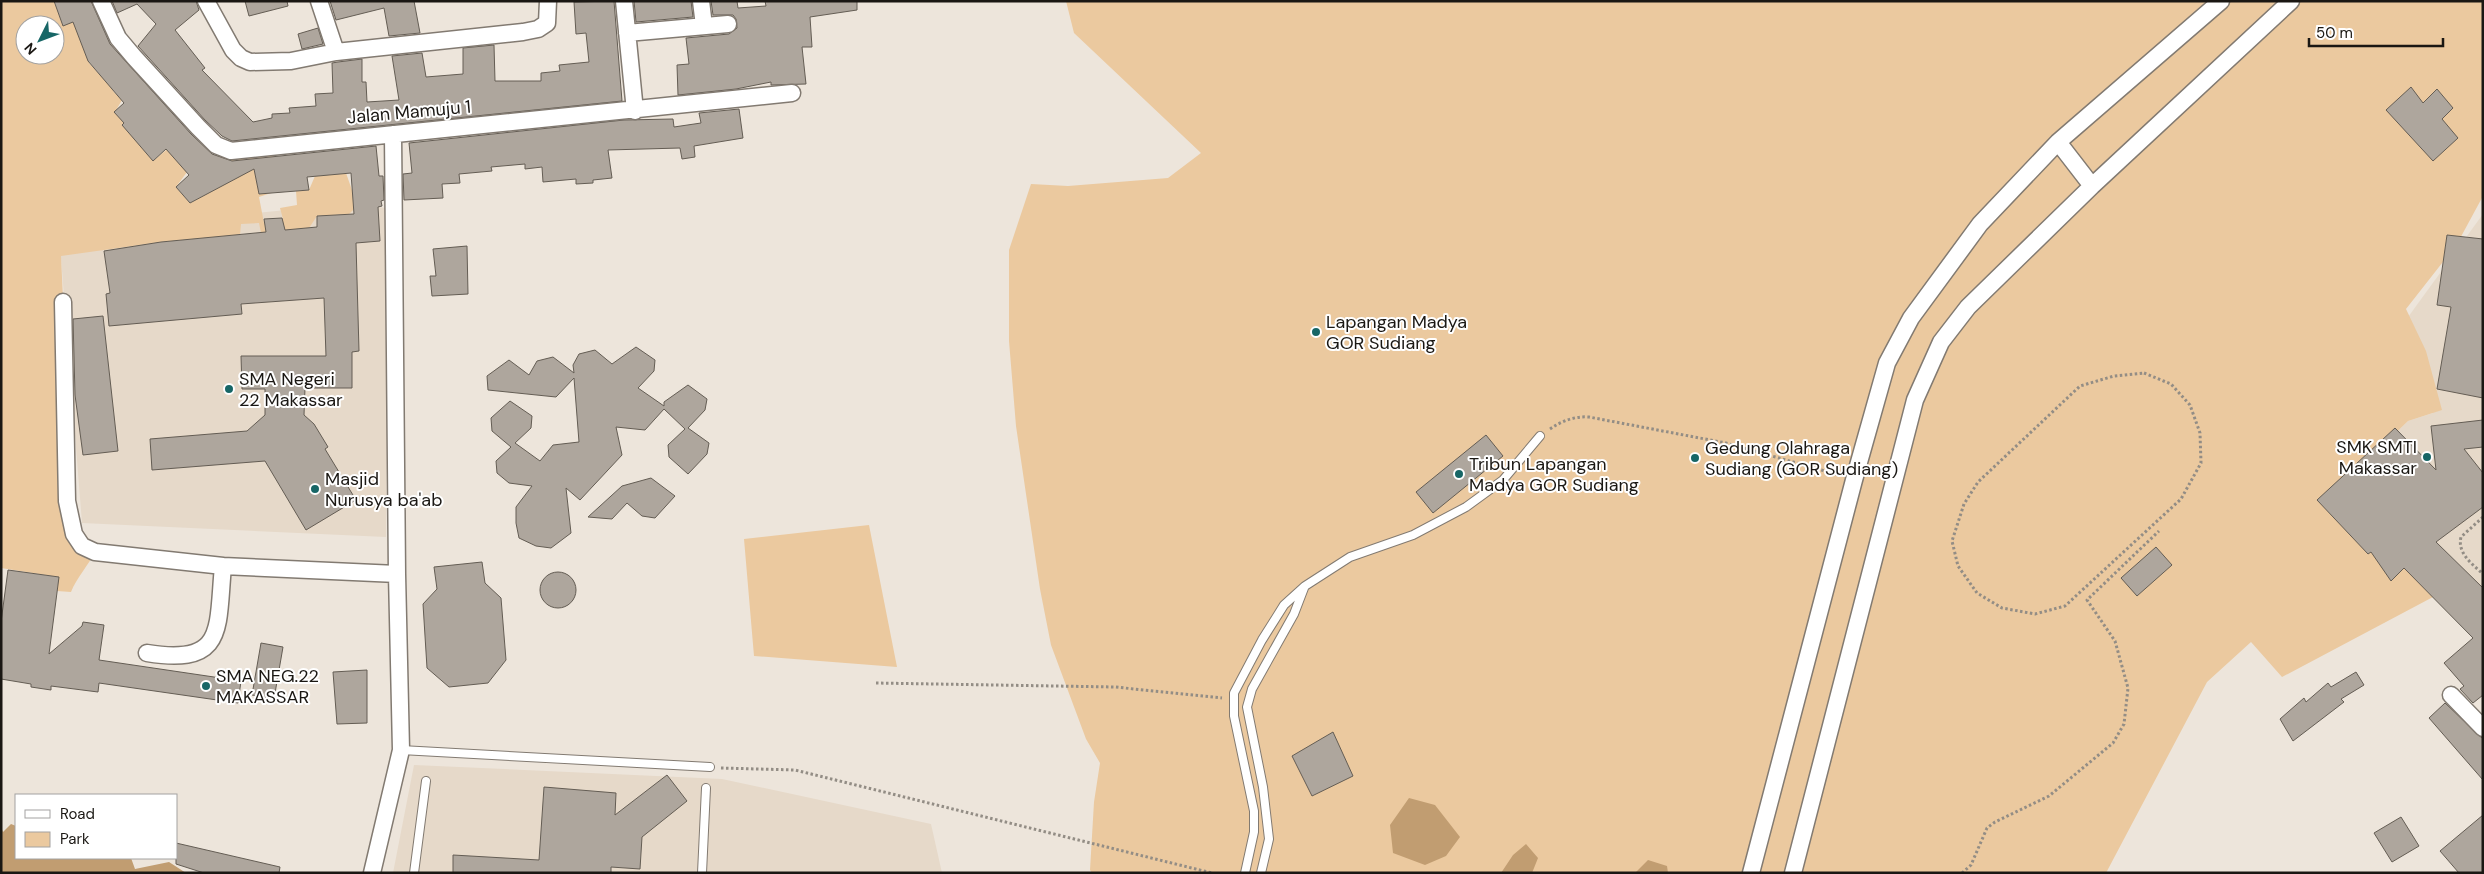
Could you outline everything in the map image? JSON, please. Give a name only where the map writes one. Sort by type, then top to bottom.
[{"type":"street","name":"Jalan Mamuju 1","points":[[101,1],[118,38],[198,127],[223,149],[231,151],[635,111],[792,93]]},
{"type":"street","points":[[206,1],[233,50],[241,58],[250,62],[291,60],[336,52],[538,29],[547,23],[548,1]]},
{"type":"street","points":[[319,1],[336,52]]},
{"type":"street","points":[[624,1],[635,111]]},
{"type":"street","points":[[701,1],[704,26]]},
{"type":"street","points":[[1751,873],[1854,480],[1887,363],[1911,318],[1980,224],[2058,142],[2221,1]]},
{"type":"street","points":[[1794,873],[1915,400],[1941,342],[1968,307],[2092,186],[2291,1]]},
{"type":"street","points":[[627,33],[728,24]]},
{"type":"street","points":[[372,873],[402,750],[397,574],[393,134]]},
{"type":"street","points":[[2058,142],[2092,186]]},
{"type":"street","points":[[63,302],[67,502],[74,534],[82,546],[95,552],[223,566],[397,574]]},
{"type":"street","points":[[147,654],[188,657],[205,650],[214,636],[223,566]]},
{"type":"street","points":[[2451,695],[2483,728]]},
{"type":"lane","points":[[1245,873],[1254,832],[1254,811],[1233,699],[1239,682],[1284,605],[1304,586],[1350,557],[1413,535],[1466,507],[1503,480],[1540,436]]},
{"type":"lane","points":[[1261,873],[1269,839],[1264,787],[1247,707],[1252,689],[1294,614],[1304,586]]},
{"type":"lane","points":[[402,750],[710,767]]},
{"type":"lane","points":[[414,873],[426,781]]},
{"type":"lane","points":[[702,873],[706,788]]},
{"type":"path","points":[[2144,372],[2170,384],[2190,405],[2200,433],[2201,463],[2181,499],[2065,606],[2035,614],[2002,608],[1977,593],[1958,566],[1952,541],[1964,504],[1978,482],[2080,386],[2114,376],[2144,372]]},
{"type":"path","points":[[1540,436],[1562,422],[1580,417],[1589,417],[1726,442],[1854,480]]},
{"type":"path","points":[[2483,517],[2461,537],[2460,541],[2465,557],[2483,574]]},
{"type":"path","points":[[1962,873],[1970,865],[1979,844],[1991,825],[2049,796],[2114,743],[2124,724],[2128,688],[2115,641],[2087,600],[2159,531]]},
{"type":"path","points":[[876,683],[1115,687],[1233,699]]},
{"type":"path","points":[[710,767],[795,770],[1212,873]]},
{"type":"shaded area","name":"SMA Negeri 22 Makassar","points":[[336,205],[389,208],[386,537],[82,523],[59,233]]},
{"type":"shaded area","name":"SMK SMTI Makassar","points":[[2483,214],[2483,645],[2333,494],[2408,421],[2433,413],[2403,324]]},
{"type":"shaded area","points":[[414,765],[722,779],[931,824],[942,873],[393,873]]},
{"type":"shaded area","points":[[1409,798],[1435,805],[1460,837],[1446,856],[1425,865],[1393,853],[1390,825]]},
{"type":"shaded area","points":[[11,824],[15,826],[15,859],[131,859],[135,869],[169,862],[186,873],[1,873],[1,827],[3,832]]},
{"type":"shaded area","points":[[1526,844],[1538,858],[1532,873],[1501,873],[1513,855]]},
{"type":"shaded area","points":[[1648,860],[1667,866],[1668,873],[1635,873]]},
{"type":"green space","points":[[1,1],[54,1],[59,15],[15,15],[15,65],[65,65],[65,24],[73,22],[102,51],[89,63],[101,76],[115,85],[113,91],[122,100],[115,112],[124,122],[122,125],[133,137],[155,134],[143,149],[153,161],[171,146],[187,172],[176,187],[190,203],[230,181],[219,160],[223,149],[266,146],[274,156],[277,191],[259,197],[264,223],[283,219],[280,208],[297,205],[296,191],[309,190],[315,176],[346,173],[353,193],[354,209],[349,214],[317,216],[309,228],[261,233],[259,223],[241,224],[240,235],[161,242],[61,256],[74,534],[95,552],[71,592],[57,591],[58,577],[1,568]]},
{"type":"green space","name":"Gedung Olahraga Sudiang (GOR Sudiang)","points":[[1066,1],[2483,1],[2483,196],[2457,244],[2406,309],[2426,351],[2442,410],[2408,421],[2333,494],[2433,597],[2282,677],[2251,642],[2207,682],[2106,873],[1092,873],[1090,870],[1094,802],[1100,763],[1086,739],[1051,645],[1040,589],[1016,426],[1009,341],[1009,250],[1031,184],[1068,186],[1168,178],[1201,153],[1074,33]]},
{"type":"green space","points":[[869,525],[897,667],[754,656],[744,539]]},
{"type":"building","points":[[54,1],[91,1],[110,44],[191,134],[212,154],[232,161],[376,146],[379,176],[383,176],[384,200],[381,201],[382,206],[378,207],[380,241],[356,243],[359,351],[352,352],[352,388],[305,388],[304,415],[314,424],[328,447],[325,449],[356,500],[306,530],[265,461],[152,470],[150,439],[247,431],[265,415],[265,389],[242,389],[241,356],[326,356],[324,298],[241,304],[242,314],[109,326],[106,294],[110,293],[104,251],[161,242],[266,232],[264,219],[282,218],[285,230],[317,227],[317,216],[354,214],[351,173],[307,177],[309,190],[259,194],[254,169],[190,203],[176,187],[189,175],[166,149],[153,161],[122,125],[124,123],[114,112],[124,103],[88,61],[73,22],[65,25],[65,15],[59,15]]},
{"type":"building","points":[[112,1],[196,1],[199,10],[175,30],[205,68],[202,70],[253,122],[272,118],[272,114],[290,113],[289,108],[316,106],[315,94],[333,93],[332,63],[338,62],[362,59],[362,82],[366,82],[367,102],[399,100],[392,56],[422,53],[426,77],[463,74],[463,48],[494,45],[495,81],[541,81],[541,73],[560,71],[559,65],[589,62],[586,33],[576,34],[574,2],[614,1],[622,101],[232,141],[222,136],[205,120],[138,46],[156,24],[137,4],[117,13]]},
{"type":"building","points":[[245,1],[287,1],[288,6],[249,16]]},
{"type":"building","points":[[330,1],[414,1],[420,33],[389,36],[384,8],[336,20]]},
{"type":"building","points":[[634,1],[691,1],[693,17],[636,22]]},
{"type":"building","points":[[711,1],[737,1],[738,8],[766,6],[765,1],[857,1],[857,10],[810,17],[812,47],[802,47],[806,84],[771,85],[771,82],[736,89],[678,95],[677,65],[689,64],[686,38],[729,34],[737,28],[736,19],[733,15],[713,15]]},
{"type":"building","points":[[318,28],[323,44],[302,49],[298,34]]},
{"type":"building","points":[[2411,87],[2423,103],[2437,89],[2453,108],[2442,119],[2458,138],[2433,161],[2386,110]]},
{"type":"building","points":[[739,109],[743,138],[694,146],[695,157],[682,159],[680,148],[608,150],[612,178],[593,180],[593,183],[576,184],[576,179],[543,182],[542,167],[525,169],[525,164],[491,167],[492,171],[459,174],[460,183],[442,184],[443,198],[404,200],[403,174],[412,173],[409,143],[624,120],[673,119],[674,127],[701,123],[699,113]]},
{"type":"building","points":[[2447,235],[2483,239],[2483,398],[2437,389],[2451,307],[2437,305]]},
{"type":"building","points":[[467,246],[468,294],[432,296],[430,276],[436,276],[433,249]]},
{"type":"building","points":[[103,316],[118,451],[83,455],[75,395],[73,319]]},
{"type":"building","points":[[636,347],[655,360],[654,371],[638,388],[664,406],[664,402],[688,385],[707,399],[705,410],[688,428],[709,443],[707,454],[688,474],[669,457],[668,445],[685,429],[664,409],[645,430],[616,427],[622,455],[580,500],[566,488],[571,533],[551,548],[536,546],[519,538],[516,523],[516,507],[532,486],[509,483],[497,473],[496,461],[511,447],[492,431],[491,418],[510,401],[532,416],[531,428],[515,443],[540,461],[553,445],[579,442],[574,378],[556,397],[488,390],[487,376],[509,360],[529,375],[537,361],[553,357],[574,373],[573,365],[579,354],[595,350],[612,364]]},
{"type":"building","points":[[2483,420],[2483,447],[2464,449],[2483,473],[2483,507],[2436,542],[2483,588],[2483,695],[2473,703],[2460,689],[2464,686],[2444,663],[2473,638],[2404,568],[2391,581],[2371,552],[2368,554],[2317,500],[2395,428],[2436,470],[2431,426]]},
{"type":"building","name":"Tribun Lapangan Madya GOR Sudiang","points":[[1486,435],[1503,456],[1433,513],[1416,492]]},
{"type":"building","points":[[651,478],[675,496],[655,518],[642,516],[627,503],[612,519],[588,517],[622,486]]},
{"type":"building","points":[[2156,547],[2172,565],[2137,596],[2121,578]]},
{"type":"building","points":[[482,562],[485,583],[501,598],[506,660],[488,683],[449,687],[427,668],[423,604],[437,589],[434,567]]},
{"type":"building","points":[[8,570],[59,577],[49,654],[82,626],[83,622],[104,625],[99,660],[241,681],[238,703],[99,683],[98,692],[51,686],[51,690],[31,687],[31,684],[1,679],[1,622]]},
{"type":"building","points":[[558,572],[570,578],[576,590],[570,602],[558,608],[546,602],[540,590],[546,578]]},
{"type":"building","name":"SMA NEG.22 MAKASSAR","points":[[261,643],[283,647],[274,699],[252,695]]},
{"type":"building","points":[[367,670],[367,723],[337,724],[333,672]]},
{"type":"building","points":[[2356,672],[2364,685],[2341,699],[2344,702],[2293,741],[2280,719],[2304,698],[2306,702],[2328,683],[2331,687]]},
{"type":"building","points":[[2445,703],[2483,739],[2483,780],[2429,718]]},
{"type":"building","points":[[1333,732],[1353,776],[1312,796],[1292,756]]},
{"type":"building","points":[[667,775],[687,801],[642,837],[640,869],[611,867],[611,873],[453,873],[453,855],[539,860],[544,787],[616,793],[615,815]]},
{"type":"building","points":[[2483,815],[2483,873],[2459,873],[2440,851]]},
{"type":"building","points":[[2401,817],[2419,846],[2392,862],[2374,833]]},
{"type":"building","points":[[178,843],[280,867],[279,873],[204,873],[176,864],[176,859],[178,859]]},
{"type":"place","name":"Lapangan Madya GOR Sudiang","points":[[1316,332]]},
{"type":"place","name":"SMA Negeri 22 Makassar","points":[[229,389]]},
{"type":"place","name":"SMK SMTI Makassar","points":[[2427,457]]},
{"type":"place","name":"Gedung Olahraga Sudiang (GOR Sudiang)","points":[[1695,458]]},
{"type":"place","name":"Tribun Lapangan Madya GOR Sudiang","points":[[1459,474]]},
{"type":"place","name":"Masjid Nurusya ba'ab","points":[[315,489]]},
{"type":"place","name":"SMA NEG.22 MAKASSAR","points":[[206,686]]}]
